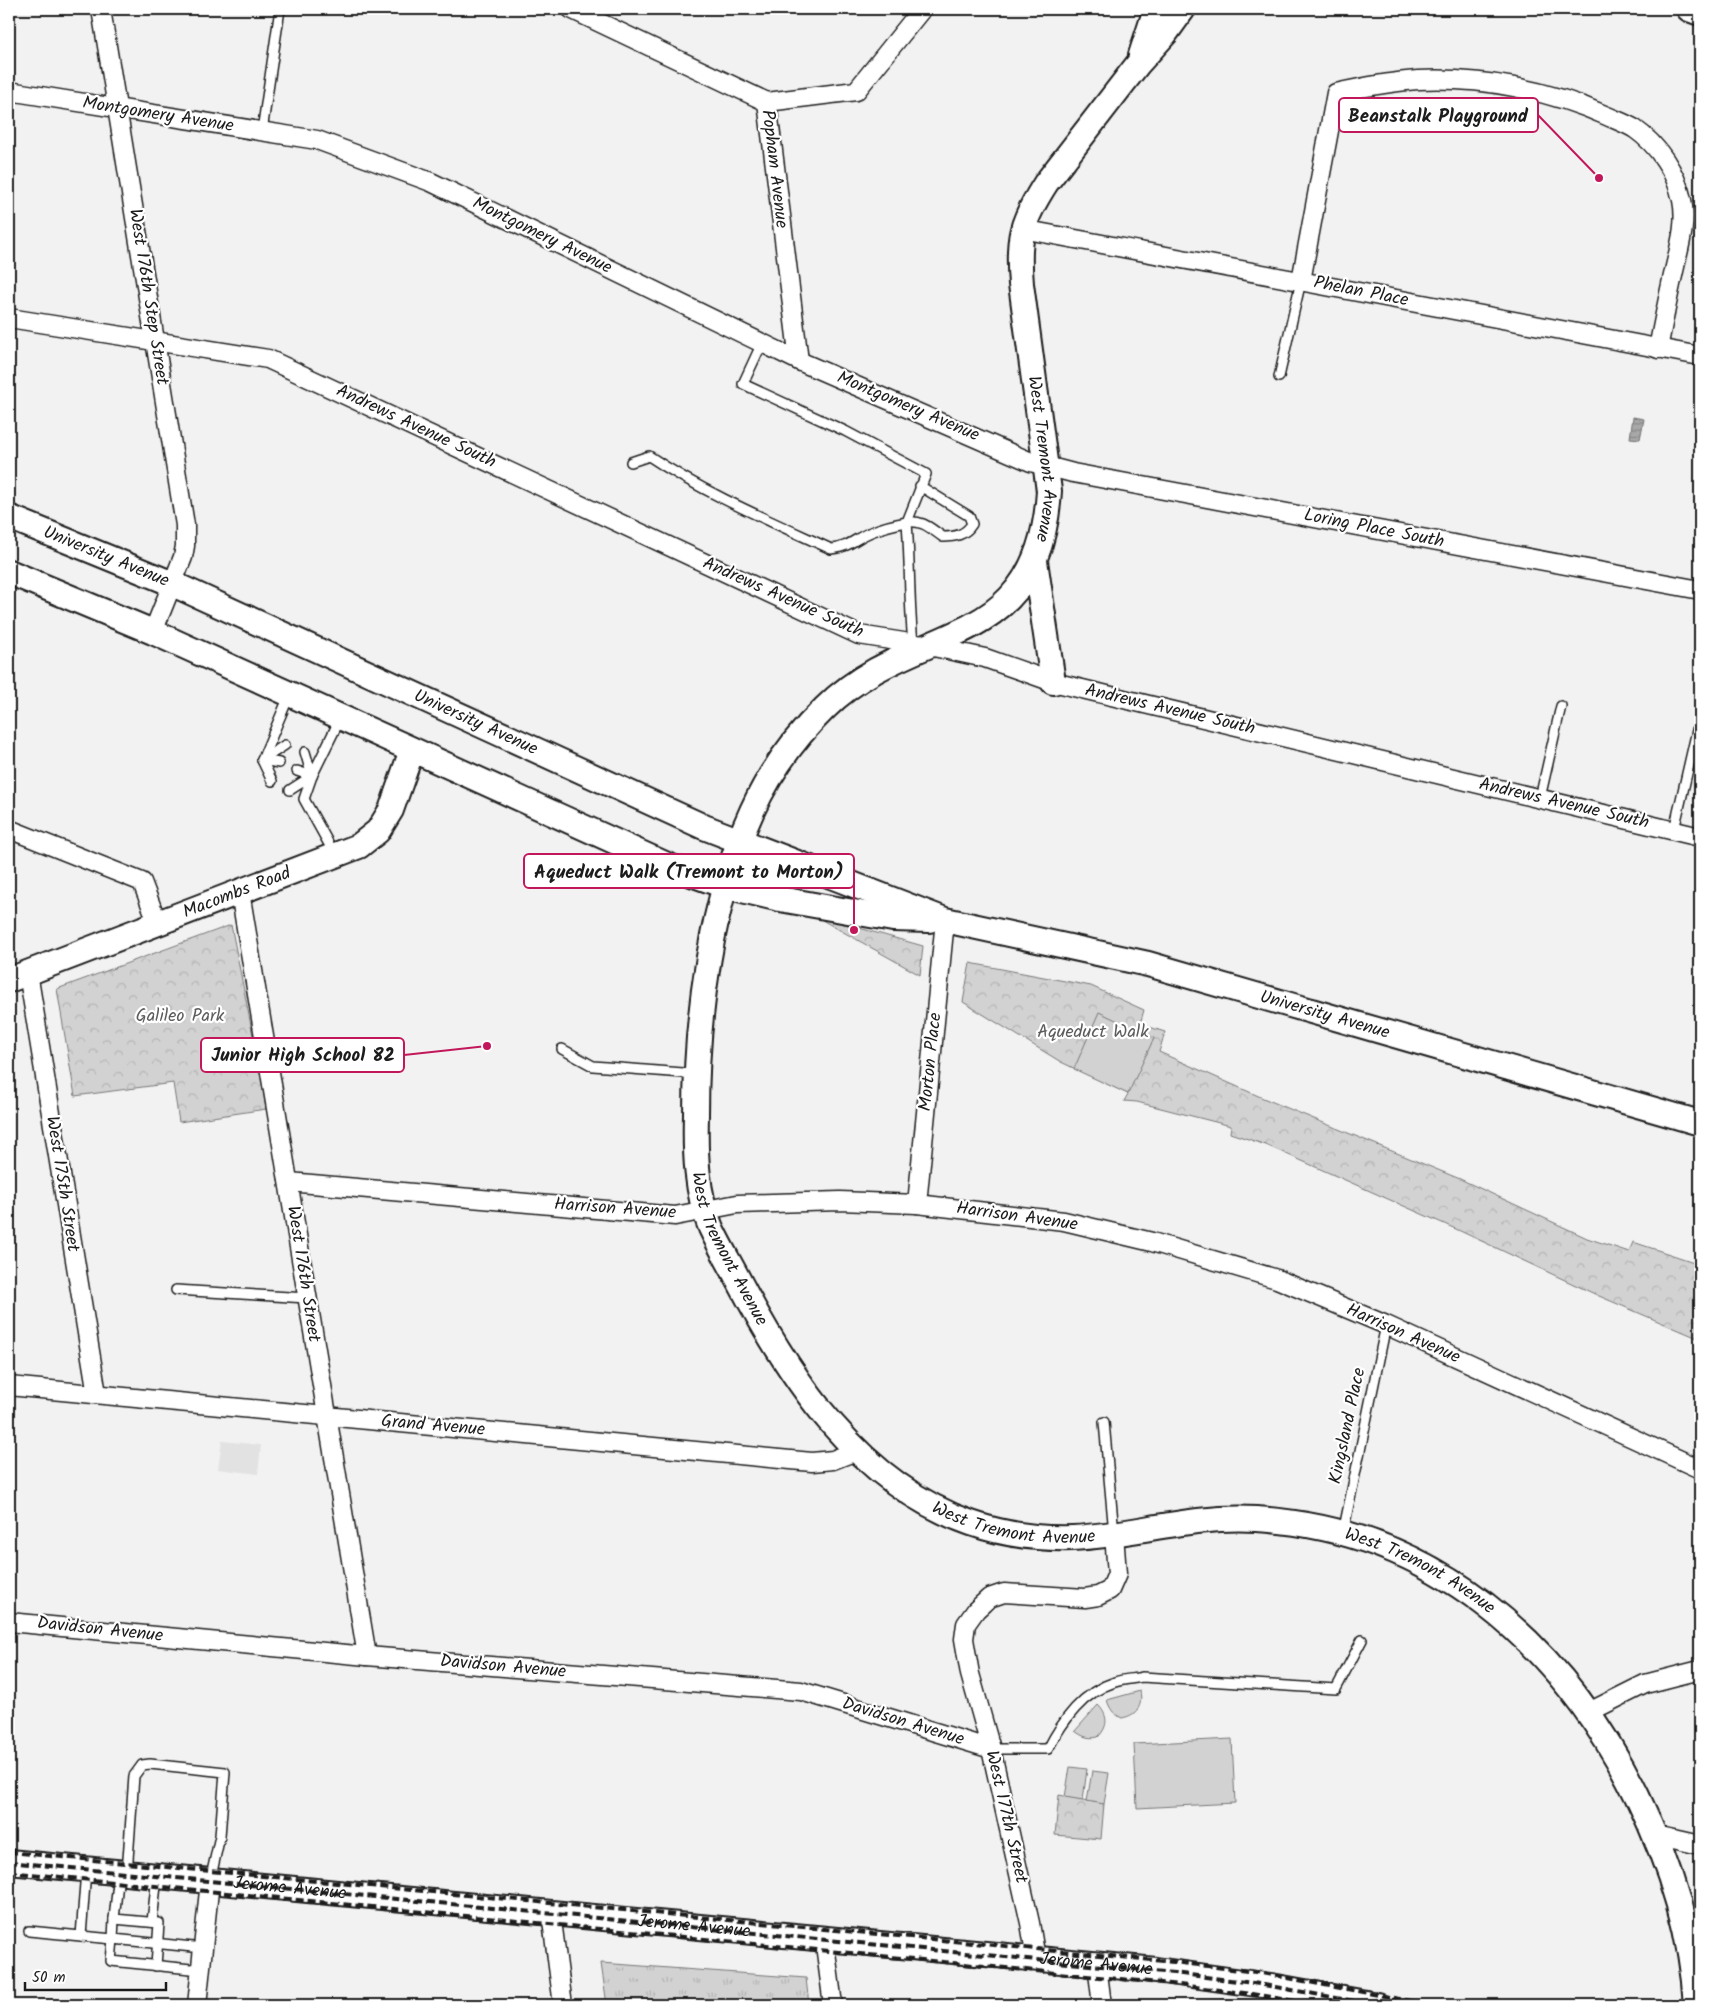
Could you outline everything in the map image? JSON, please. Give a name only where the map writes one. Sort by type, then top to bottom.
[{"type":"main road","points":[[1689,9],[1700,13]]},
{"type":"main road","name":"West Tremont Avenue","points":[[1184,10],[1138,64],[1046,183],[1035,200],[1022,229],[1019,253],[1021,284],[1049,490],[1048,510],[1035,561],[1015,592],[992,613],[968,629],[921,644],[870,672],[849,686],[824,708],[794,742],[779,763],[753,809],[740,840],[718,914],[705,988],[696,1074],[697,1160],[705,1210],[719,1243],[765,1328],[818,1407],[856,1451],[884,1476],[912,1496],[931,1506],[973,1524],[998,1531],[1046,1537],[1070,1538],[1114,1534],[1174,1522],[1231,1518],[1286,1522],[1343,1534],[1376,1544],[1404,1556],[1473,1594],[1513,1627],[1553,1668],[1589,1712],[1631,1784],[1655,1835],[1683,1917],[1693,1970],[1696,2005]]},
{"type":"main road","name":"West Tremont Avenue","points":[[1138,64],[1154,12]]},
{"type":"main road","name":"University Avenue","points":[[9,517],[173,584],[699,825],[945,920],[1148,964],[1700,1123]]},
{"type":"main road","points":[[1035,561],[1053,682]]},
{"type":"main road","name":"University Avenue","points":[[9,572],[153,632],[342,716],[412,750],[669,866],[725,886],[780,899],[893,919],[945,920]]},
{"type":"main road","name":"Macombs Road","points":[[18,976],[359,846],[378,831],[391,810],[412,750]]},
{"type":"main road","name":"Jerome Avenue","points":[[9,1862],[824,1937],[1214,1976],[1324,1994],[1377,2005]]},
{"type":"street","name":"West 176th Step Street","points":[[101,9],[185,525],[185,546],[173,584]]},
{"type":"street","name":"Popham Avenue","points":[[572,9],[767,102],[799,361]]},
{"type":"street","points":[[767,102],[856,92],[922,9]]},
{"type":"street","points":[[1301,281],[1336,92],[1376,84],[1419,80],[1466,81],[1512,86],[1592,109],[1634,128],[1651,142],[1664,158],[1674,175],[1682,199],[1684,221],[1658,349]]},
{"type":"street","name":"Montgomery Avenue","points":[[9,91],[317,140],[431,182],[799,361],[1032,462],[1047,466]]},
{"type":"street","name":"Phelan Place","points":[[1022,229],[1700,356]]},
{"type":"street","name":"Andrews Avenue South","points":[[9,318],[268,359],[859,635],[921,644],[985,658],[1053,682],[1700,837]]},
{"type":"street","name":"Loring Place South","points":[[1047,466],[1700,590]]},
{"type":"street","points":[[153,632],[173,584]]},
{"type":"street","points":[[9,829],[142,882],[158,924]]},
{"type":"street","name":"West 176th Street","points":[[240,892],[367,1656]]},
{"type":"street","name":"Morton Place","points":[[918,1204],[945,920]]},
{"type":"street","name":"West 175th Street","points":[[18,976],[97,1394]]},
{"type":"street","name":"Harrison Avenue","points":[[289,1182],[675,1216],[737,1204],[840,1201],[918,1204],[1064,1221],[1152,1242],[1277,1279],[1386,1325],[1700,1469]]},
{"type":"street","name":"Grand Avenue","points":[[9,1386],[812,1462],[823,1462],[856,1451]]},
{"type":"street","name":"West 177th Street","points":[[1036,1959],[991,1749],[970,1674],[964,1639],[966,1624],[976,1610],[990,1598],[1004,1593],[1085,1598],[1098,1596],[1110,1590],[1117,1574],[1114,1534]]},
{"type":"street","name":"Davidson Avenue","points":[[9,1622],[367,1656],[801,1691],[991,1749]]},
{"type":"street","points":[[1589,1712],[1646,1684],[1700,1670]]},
{"type":"street","points":[[1655,1835],[1700,1845]]},
{"type":"street","points":[[197,2005],[210,1881]]},
{"type":"street","points":[[550,1913],[563,2005]]},
{"type":"street","points":[[824,1937],[833,2005]]},
{"type":"street","points":[[1097,1965],[1102,2005]]},
{"type":"lane","points":[[262,131],[280,9]]},
{"type":"lane","points":[[1279,377],[1301,281]]},
{"type":"lane","points":[[762,343],[743,384],[845,431],[926,474],[907,522],[910,559],[910,610],[921,644]]},
{"type":"lane","points":[[631,462],[649,456],[673,471],[831,549],[845,547],[873,531],[907,522],[917,521],[925,524],[943,537],[951,537],[963,533],[972,524],[969,516],[962,510],[920,486]]},
{"type":"lane","points":[[272,781],[262,760],[290,693]]},
{"type":"lane","points":[[1540,798],[1561,706]]},
{"type":"lane","points":[[335,856],[304,799],[312,776],[342,716]]},
{"type":"lane","points":[[1674,830],[1700,717]]},
{"type":"lane","points":[[262,760],[285,746]]},
{"type":"lane","points":[[305,752],[312,776]]},
{"type":"lane","points":[[262,760],[278,763]]},
{"type":"lane","points":[[297,771],[312,776]]},
{"type":"lane","points":[[290,790],[312,776]]},
{"type":"lane","points":[[562,1048],[593,1066],[696,1074]]},
{"type":"lane","points":[[176,1290],[307,1298]]},
{"type":"lane","name":"Kingsland Place","points":[[1343,1534],[1386,1325]]},
{"type":"lane","points":[[1104,1422],[1114,1534]]},
{"type":"lane","points":[[991,1749],[1048,1749],[1059,1729],[1073,1710],[1092,1693],[1116,1682],[1142,1677],[1336,1689],[1362,1640]]},
{"type":"lane","points":[[201,1970],[111,1961],[114,1919],[123,1873],[134,1776],[142,1765],[150,1764],[225,1772],[220,1836],[210,1881]]},
{"type":"lane","points":[[80,1936],[86,1869]]},
{"type":"lane","points":[[152,1922],[157,1876]]},
{"type":"lane","points":[[114,1919],[159,1923],[156,1966]]},
{"type":"lane","points":[[29,1931],[203,1948]]},
{"type":"shaded area","points":[[1633,417],[1644,419],[1640,439],[1630,438]]},
{"type":"shaded area","points":[[222,1441],[261,1445],[258,1474],[218,1469]]},
{"type":"green space","points":[[813,915],[923,946],[920,975]]},
{"type":"green space","name":"Galileo Park","points":[[231,925],[266,1109],[179,1122],[173,1083],[75,1096],[57,989]]},
{"type":"green space","name":"Aqueduct Walk","points":[[970,963],[1091,986],[1144,1010],[1140,1024],[1165,1032],[1159,1052],[1263,1098],[1460,1179],[1587,1238],[1629,1252],[1633,1242],[1700,1264],[1700,1339],[1599,1296],[1458,1230],[1266,1145],[1230,1133],[1231,1126],[1137,1102],[1124,1101],[1128,1094],[1061,1062],[963,1002]]},
{"type":"green space","points":[[1099,1012],[1154,1038],[1128,1094],[1074,1069]]},
{"type":"green space","points":[[1140,1691],[1141,1701],[1138,1709],[1127,1717],[1122,1718],[1116,1715],[1107,1700]]},
{"type":"green space","points":[[1098,1705],[1104,1713],[1106,1721],[1102,1733],[1098,1737],[1092,1738],[1075,1731]]},
{"type":"green space","points":[[1232,1739],[1235,1803],[1137,1808],[1134,1744]]},
{"type":"green space","points":[[1070,1767],[1087,1769],[1083,1800],[1065,1797]]},
{"type":"green space","points":[[1092,1771],[1109,1773],[1104,1804],[1087,1801]]},
{"type":"green space","points":[[1059,1795],[1104,1804],[1101,1839],[1055,1835]]},
{"type":"green space","points":[[601,1963],[806,1978],[809,2005],[607,2005]]},
{"type":"railway","points":[[9,1852],[1174,1962],[1256,1972],[1431,2005]]},
{"type":"railway","points":[[9,1862],[1174,1973],[1253,1983],[1376,2005]]},
{"type":"railway","points":[[9,1872],[1171,1984],[1320,2005]]},
{"type":"place","name":"Beanstalk Playground","points":[[1599,178]]},
{"type":"place","name":"Aqueduct Walk (Tremont to Morton)","points":[[854,930]]},
{"type":"place","name":"Junior High School 82","points":[[487,1046]]}]
